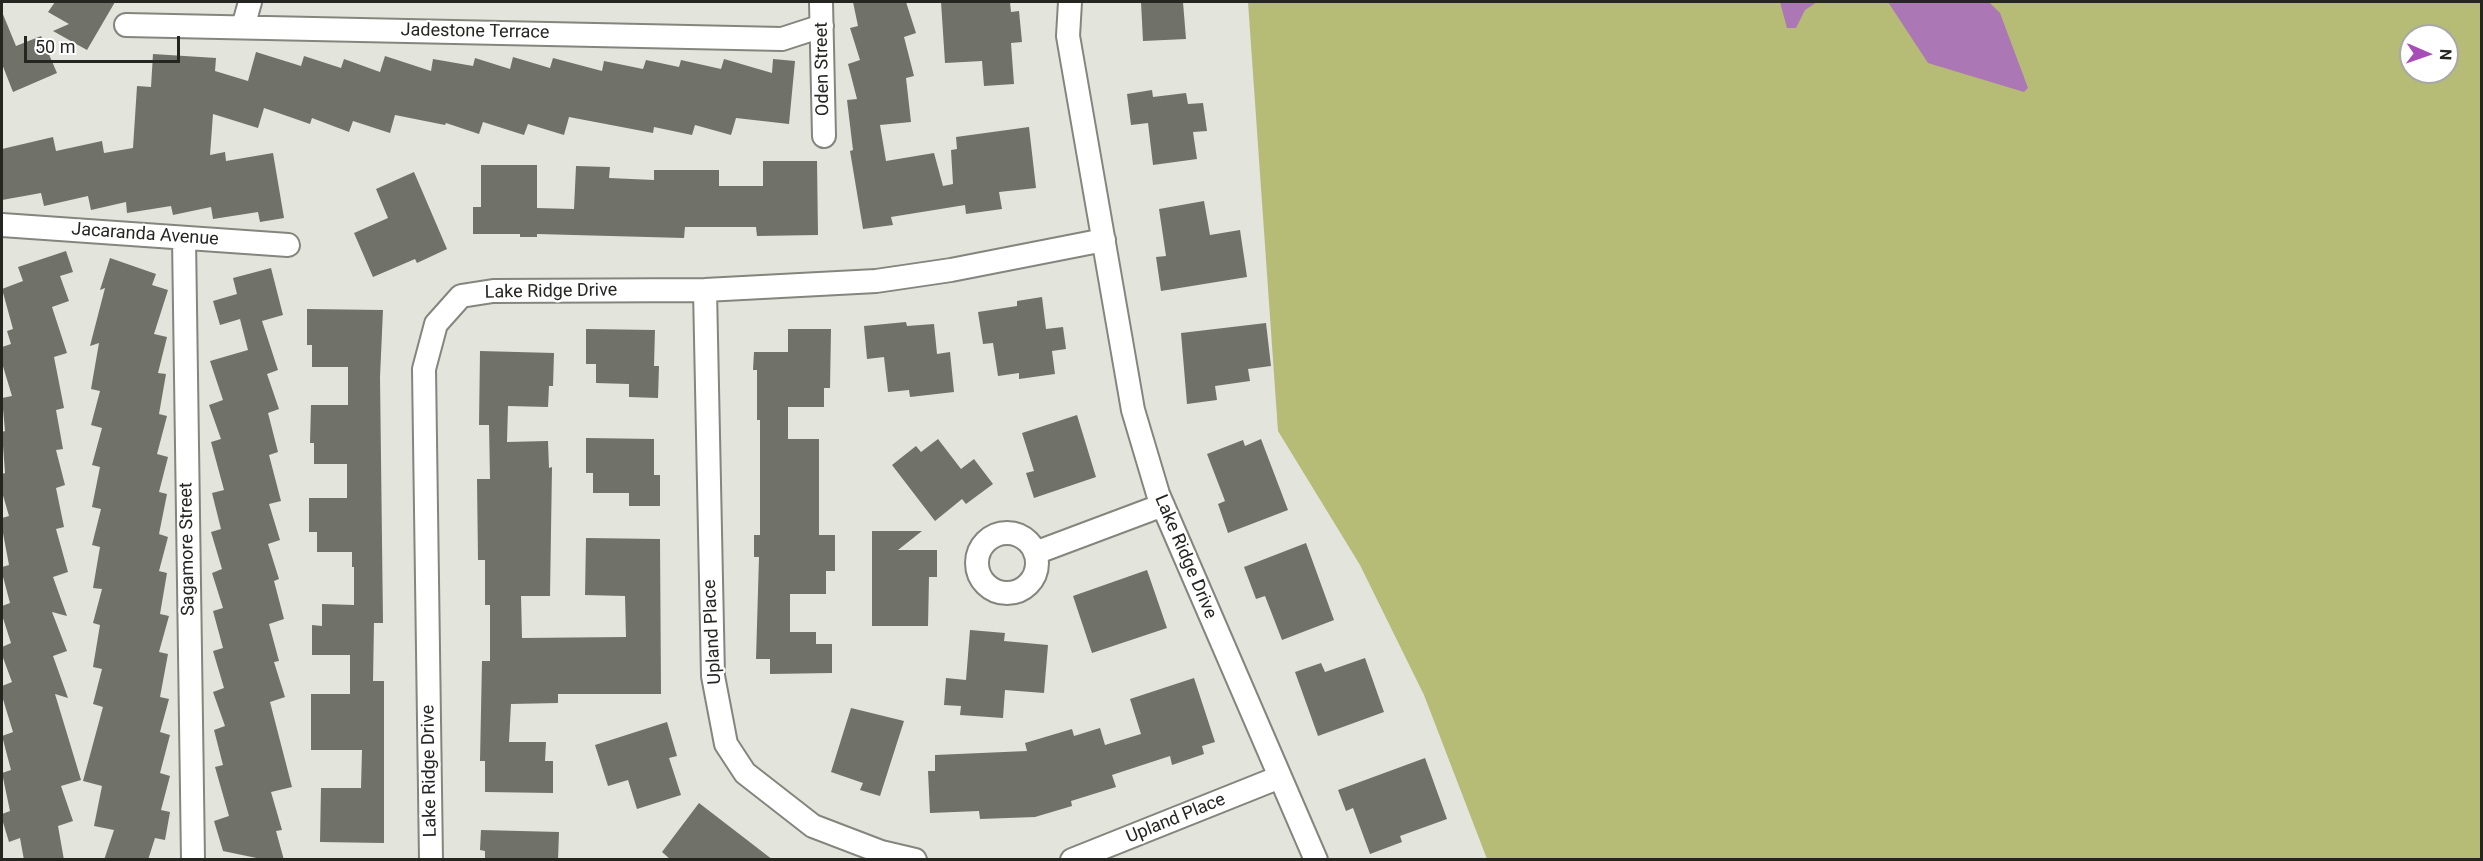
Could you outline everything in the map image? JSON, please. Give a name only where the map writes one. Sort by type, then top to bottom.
[{"type":"street","points":[[243,27],[250,2]]},
{"type":"street","name":"Oden Street","points":[[821,2],[824,136]]},
{"type":"street","name":"Lake Ridge Drive","points":[[1070,2],[1068,36],[1133,410],[1162,505],[1316,860]]},
{"type":"street","name":"Jadestone Terrace","points":[[126,25],[782,39],[822,26]]},
{"type":"street","name":"Jacaranda Avenue","points":[[2,225],[288,245]]},
{"type":"street","name":"Sagamore Street","points":[[184,238],[192,860]]},
{"type":"street","name":"Lake Ridge Drive","points":[[431,860],[424,369],[436,324],[461,296],[493,291],[705,290],[876,281],[951,270],[1104,240]]},
{"type":"street","name":"Upland Place","points":[[705,290],[713,676],[726,744],[745,773],[813,826],[881,852],[915,860]]},
{"type":"street","points":[[1035,553],[1162,505]]},
{"type":"street","name":"Upland Place","points":[[1072,860],[1280,777]]},
{"type":"green space","points":[[1248,2],[2481,2],[2481,859],[1487,859],[1424,695],[1360,565],[1278,431]]},
{"type":"shaded area","points":[[1780,2],[1817,2],[1805,10],[1796,28],[1787,28]]},
{"type":"shaded area","points":[[1888,2],[1989,2],[2000,13],[2028,88],[2024,92],[1928,63]]},
{"type":"building","points":[[55,2],[115,2],[87,50],[53,31],[69,24],[48,12]]},
{"type":"building","points":[[853,2],[906,2],[916,33],[904,37],[914,76],[906,78],[911,122],[880,125],[886,161],[934,153],[943,186],[953,184],[951,150],[957,149],[956,137],[1029,127],[1036,188],[999,192],[1002,209],[966,214],[965,205],[891,217],[893,225],[863,229],[850,151],[853,150],[847,100],[857,99],[848,64],[860,60],[850,28],[858,26]]},
{"type":"building","points":[[941,2],[1010,2],[1011,12],[1019,11],[1022,42],[1011,43],[1014,84],[984,86],[982,61],[945,63]]},
{"type":"building","points":[[1141,2],[1183,2],[1186,39],[1143,41]]},
{"type":"building","points":[[2,12],[16,46],[41,36],[57,73],[13,92],[2,64]]},
{"type":"building","points":[[256,52],[301,66],[304,56],[341,68],[344,59],[380,72],[385,56],[431,71],[433,59],[473,66],[475,58],[510,69],[513,57],[550,68],[553,58],[602,71],[604,61],[643,69],[646,60],[679,67],[681,60],[721,69],[724,59],[772,73],[773,59],[795,61],[789,124],[736,118],[731,135],[695,125],[692,135],[654,127],[653,133],[569,117],[564,135],[528,124],[524,135],[483,122],[479,134],[446,123],[445,125],[395,115],[390,133],[353,121],[349,132],[312,118],[310,124],[264,108],[258,128],[213,114],[210,155],[225,152],[226,161],[273,153],[284,218],[260,222],[258,212],[213,219],[211,207],[173,215],[171,206],[127,213],[126,202],[91,210],[88,196],[44,206],[41,193],[2,200],[2,149],[53,137],[56,151],[102,141],[104,153],[133,148],[137,86],[151,87],[153,54],[216,58],[215,71],[248,81]]},
{"type":"building","points":[[1152,90],[1153,97],[1186,93],[1188,104],[1203,103],[1207,131],[1193,132],[1197,159],[1153,165],[1148,123],[1131,125],[1127,94]]},
{"type":"building","points":[[763,161],[817,161],[818,235],[757,236],[756,227],[685,227],[684,238],[537,234],[537,237],[520,237],[520,234],[473,234],[473,207],[481,207],[481,165],[537,165],[537,208],[574,209],[576,166],[610,167],[609,178],[654,180],[654,170],[719,170],[719,186],[763,186]]},
{"type":"building","points":[[414,172],[447,249],[417,263],[415,259],[373,277],[354,233],[388,218],[376,189]]},
{"type":"building","points":[[1204,201],[1210,235],[1240,230],[1247,277],[1161,291],[1156,257],[1166,256],[1159,209]]},
{"type":"building","points":[[66,251],[73,272],[60,276],[69,301],[52,307],[67,353],[54,357],[64,408],[56,410],[63,449],[56,450],[65,485],[56,488],[64,527],[56,529],[68,572],[53,577],[67,616],[52,612],[67,651],[53,656],[68,698],[55,694],[81,780],[61,786],[73,821],[58,826],[64,860],[24,860],[20,838],[9,842],[2,819],[2,814],[10,811],[2,773],[11,770],[2,736],[13,732],[2,696],[2,686],[12,682],[2,655],[2,647],[11,643],[2,615],[2,606],[10,603],[2,573],[2,567],[9,565],[2,518],[9,516],[2,492],[2,474],[5,473],[2,432],[5,431],[2,398],[12,396],[2,363],[2,347],[11,344],[7,331],[13,329],[2,289],[23,281],[18,267]]},
{"type":"building","points":[[110,258],[156,274],[152,285],[168,290],[154,334],[167,337],[158,373],[166,374],[159,414],[167,416],[157,454],[168,457],[159,492],[167,494],[159,534],[168,537],[159,571],[167,573],[160,614],[169,616],[159,652],[168,654],[160,697],[169,699],[160,732],[170,735],[160,773],[170,776],[161,810],[170,812],[165,840],[155,838],[148,860],[104,860],[114,830],[94,826],[102,786],[83,781],[103,707],[93,704],[102,669],[93,667],[100,625],[93,623],[102,589],[93,588],[100,547],[92,545],[101,509],[92,507],[100,467],[92,465],[102,428],[91,425],[100,391],[91,389],[99,343],[90,346],[105,288],[100,290]]},
{"type":"building","points":[[271,268],[283,315],[262,321],[278,370],[267,374],[279,409],[268,413],[278,452],[269,455],[281,501],[269,504],[280,540],[268,544],[279,579],[274,581],[284,619],[269,624],[279,661],[274,662],[285,697],[270,702],[292,787],[271,792],[282,830],[276,831],[284,860],[266,860],[223,851],[214,821],[229,816],[215,767],[223,765],[214,730],[225,726],[213,692],[224,688],[213,651],[223,648],[213,611],[223,608],[212,573],[222,569],[211,532],[221,529],[212,493],[224,490],[211,442],[221,439],[209,405],[223,400],[210,361],[248,350],[240,319],[220,325],[213,301],[237,294],[233,278]]},
{"type":"building","points":[[1042,297],[1046,329],[1063,327],[1066,349],[1052,351],[1055,374],[1019,379],[1019,373],[998,376],[993,343],[983,344],[978,312],[1017,306],[1017,301]]},
{"type":"building","points":[[307,309],[383,310],[380,377],[383,623],[374,623],[373,681],[384,681],[384,843],[320,842],[321,788],[361,788],[362,750],[311,750],[311,694],[350,694],[350,655],[312,655],[312,625],[322,626],[322,604],[354,605],[354,567],[352,567],[352,552],[317,552],[317,532],[309,532],[309,498],[347,498],[347,464],[314,464],[314,443],[310,443],[311,405],[348,405],[348,367],[312,367],[312,345],[307,345]]},
{"type":"building","points":[[906,322],[907,326],[934,324],[937,354],[950,352],[954,392],[910,397],[909,390],[888,392],[884,357],[867,359],[864,326]]},
{"type":"building","points":[[1266,323],[1271,366],[1248,369],[1250,381],[1215,386],[1217,400],[1187,404],[1181,333]]},
{"type":"building","points":[[586,329],[655,330],[654,366],[659,366],[658,398],[629,397],[629,384],[596,383],[596,364],[586,364]]},
{"type":"building","points":[[788,329],[831,329],[830,388],[824,388],[824,407],[788,407],[788,439],[819,439],[819,535],[835,535],[835,571],[826,571],[826,594],[790,594],[790,632],[816,632],[816,644],[832,644],[832,673],[770,674],[770,659],[756,659],[759,557],[754,557],[754,535],[760,535],[760,420],[757,420],[757,370],[753,370],[754,352],[788,352]]},
{"type":"building","points":[[480,351],[554,353],[553,386],[549,386],[548,407],[508,406],[507,442],[548,441],[549,468],[552,467],[550,596],[521,596],[522,638],[626,637],[625,596],[585,595],[586,538],[660,539],[661,694],[558,694],[558,703],[511,704],[509,742],[546,742],[545,761],[553,761],[553,793],[485,792],[485,761],[480,761],[482,661],[490,661],[490,605],[485,605],[485,560],[478,560],[477,479],[490,479],[489,425],[479,425]]},
{"type":"building","points":[[1077,415],[1096,477],[1034,498],[1026,473],[1034,471],[1022,433]]},
{"type":"building","points":[[586,438],[654,439],[654,475],[660,475],[660,506],[629,506],[629,493],[593,493],[593,473],[586,473]]},
{"type":"building","points":[[938,439],[961,469],[974,459],[993,484],[966,504],[962,499],[935,521],[892,465],[916,446],[921,452]]},
{"type":"building","points":[[1261,439],[1288,510],[1228,533],[1218,504],[1225,501],[1207,454],[1243,440],[1245,446]]},
{"type":"building","points":[[872,531],[922,531],[898,550],[937,550],[937,577],[929,577],[928,626],[872,626]]},
{"type":"building","points":[[1306,543],[1334,620],[1282,640],[1265,596],[1256,599],[1244,567]]},
{"type":"building","points":[[1147,570],[1167,628],[1092,653],[1073,596]]},
{"type":"building","points":[[970,630],[1005,633],[1004,641],[1048,645],[1044,693],[1005,690],[1003,718],[960,715],[961,706],[944,705],[946,678],[966,680]]},
{"type":"building","points":[[1365,658],[1384,712],[1318,736],[1295,672],[1321,663],[1325,672]]},
{"type":"building","points":[[1194,678],[1215,742],[1202,746],[1204,754],[1172,765],[1170,756],[1112,775],[1116,787],[1071,801],[1072,806],[1035,817],[980,819],[979,811],[930,813],[928,771],[935,771],[935,755],[1027,751],[1025,743],[1072,729],[1074,736],[1100,728],[1105,745],[1141,734],[1130,699]]},
{"type":"building","points":[[851,708],[904,721],[880,796],[860,790],[863,783],[831,772]]},
{"type":"building","points":[[667,722],[677,756],[669,758],[681,795],[637,809],[628,780],[608,786],[595,745]]},
{"type":"building","points":[[1425,758],[1447,819],[1400,836],[1402,842],[1370,854],[1353,808],[1346,811],[1338,790]]},
{"type":"building","points":[[699,803],[773,860],[671,860],[662,852]]},
{"type":"building","points":[[481,830],[559,832],[558,860],[485,860],[485,851],[480,850]]}]
